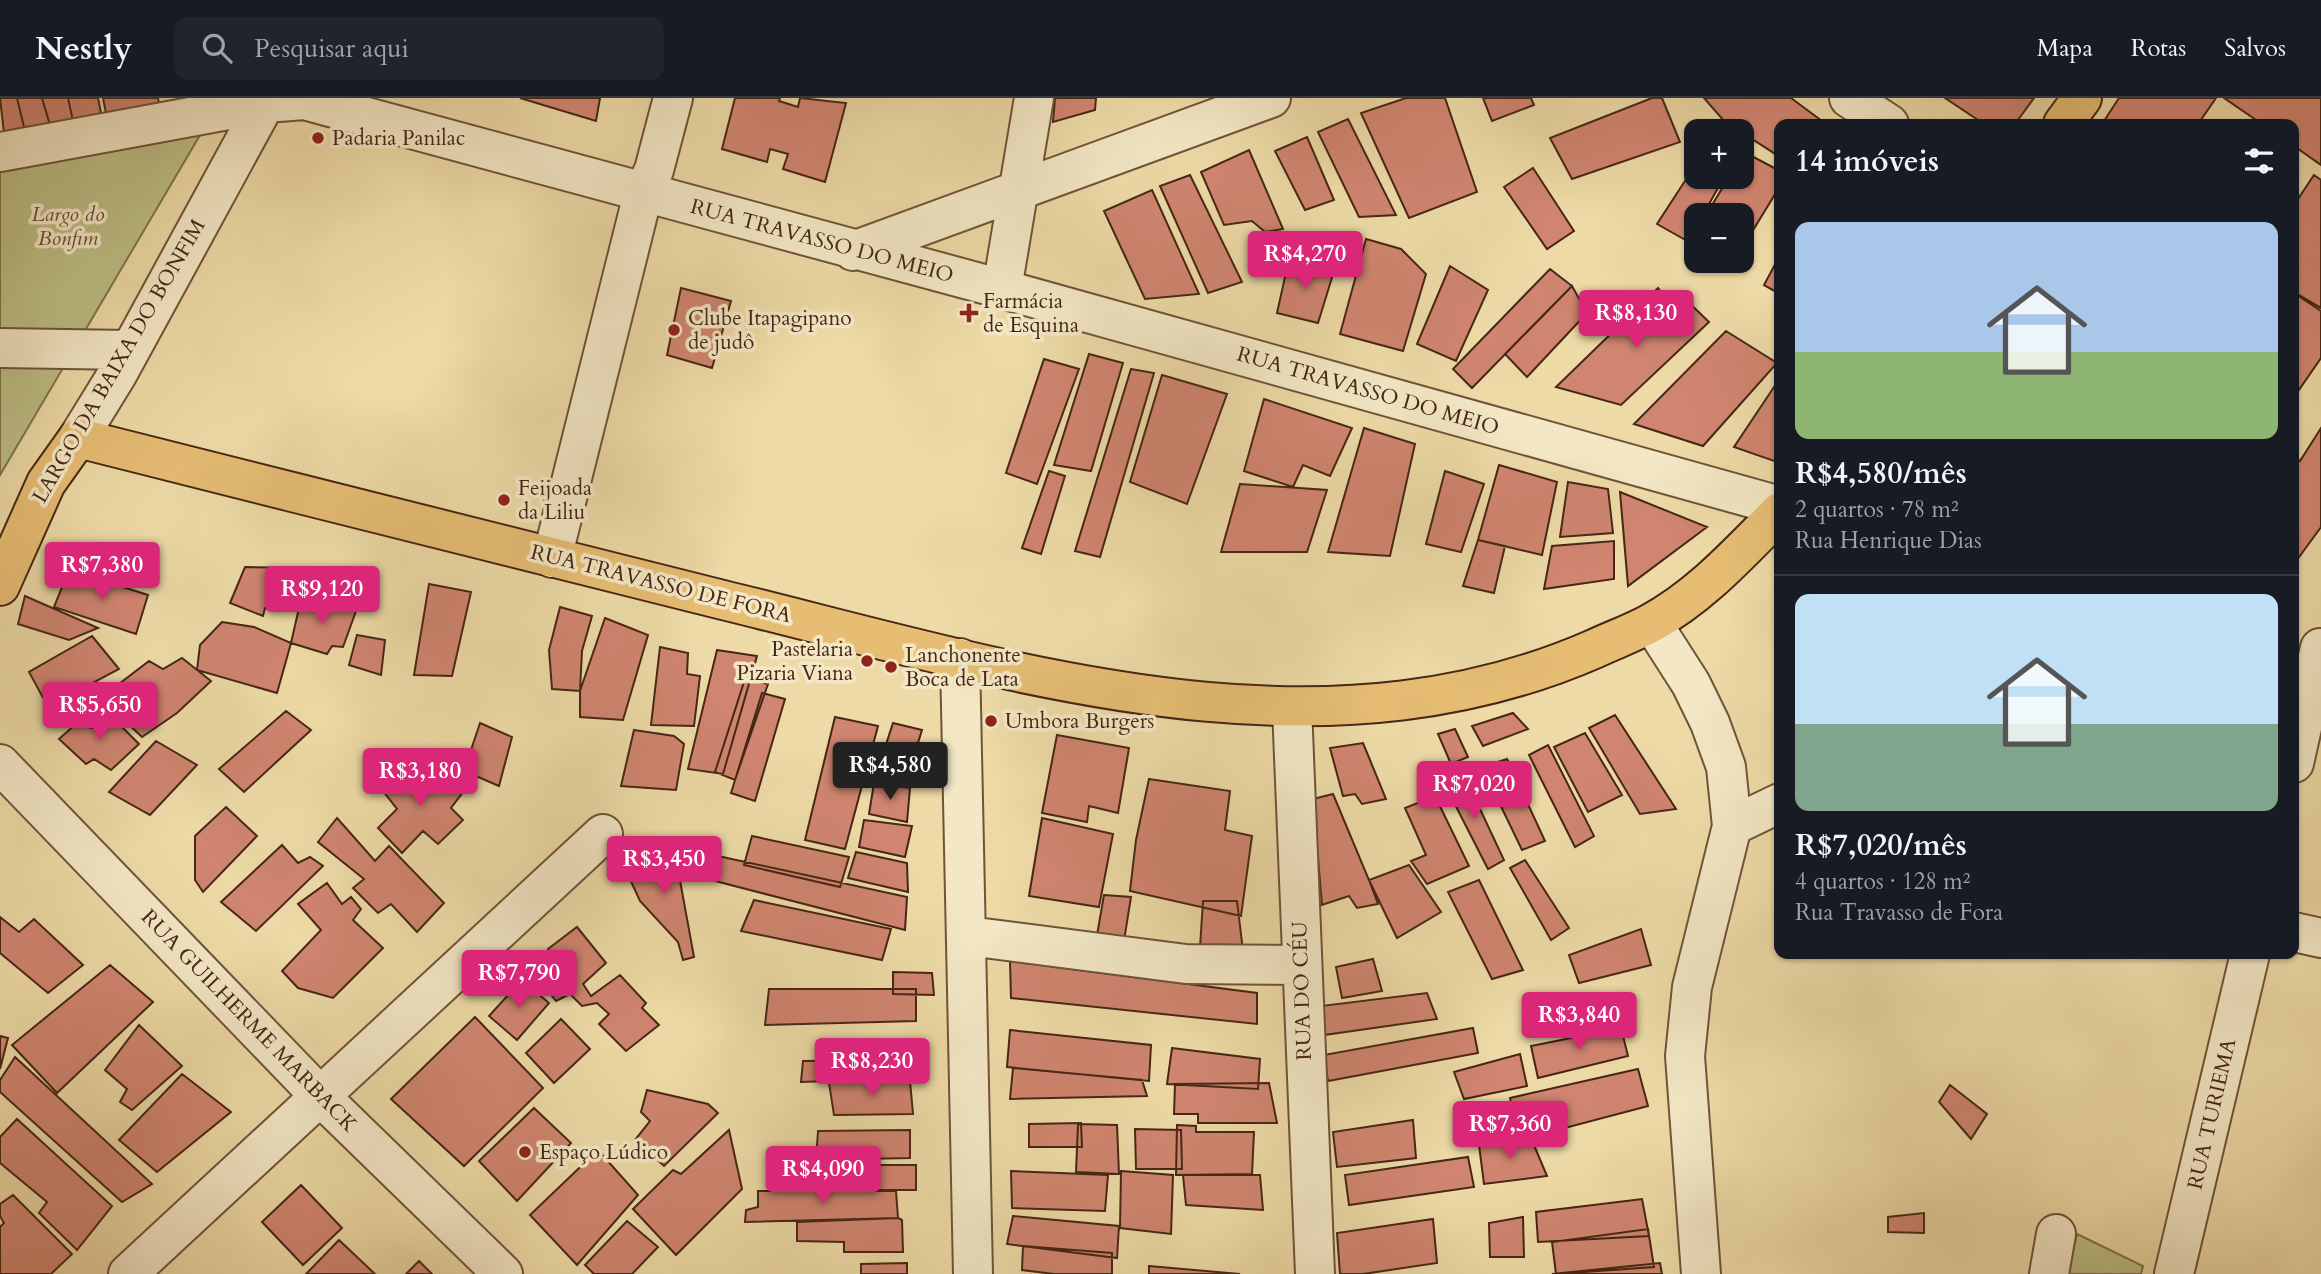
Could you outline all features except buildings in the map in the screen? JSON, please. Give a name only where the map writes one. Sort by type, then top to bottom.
[{"type":"main road","points":[[2067,119],[2082,98]]},
{"type":"main road","name":"RUA TRAVASSO DE FORA","points":[[78,438],[552,558],[960,657],[1107,690],[1206,703],[1292,707],[1389,704],[1487,686],[1566,661],[1652,623],[1716,577],[1774,518]]},
{"type":"main road","name":"LARGO DA BAIXA DO BONFIM","points":[[0,586],[46,483],[78,438]]},
{"type":"street","points":[[552,558],[673,98]]},
{"type":"street","points":[[1002,289],[1034,98]]},
{"type":"street","points":[[853,251],[1271,98]]},
{"type":"street","points":[[1849,98],[1881,119]]},
{"type":"street","name":"RUA TRAVASSO DO MEIO","points":[[0,152],[267,101],[304,100],[649,182],[853,251],[1002,289],[1774,504]]},
{"type":"street","name":"LARGO DA BAIXA DO BONFIM","points":[[78,438],[130,350],[267,101]]},
{"type":"street","points":[[0,348],[130,350]]},
{"type":"street","points":[[1652,623],[1690,684],[1710,723],[1726,768],[1732,826],[1692,987],[1685,1056],[1701,1274]]},
{"type":"street","points":[[2299,643],[2321,648],[2299,742]]},
{"type":"street","points":[[960,657],[968,936],[973,1274]]},
{"type":"street","name":"RUA DO CÉU","points":[[1292,707],[1315,1274]]},
{"type":"street","name":"RUA GUILHERME MARBACK","points":[[0,764],[321,1097],[503,1274]]},
{"type":"street","points":[[1732,826],[1774,806]]},
{"type":"street","points":[[128,1274],[603,834]]},
{"type":"street","points":[[2299,933],[2321,938]]},
{"type":"street","points":[[968,936],[1186,964],[1301,965]]},
{"type":"street","name":"RUA TURIEMA","points":[[2174,1274],[2249,959]]},
{"type":"street","points":[[2049,1274],[2056,1234]]},
{"type":"green space","name":"Largo do Bonfim","points":[[203,130],[0,475],[0,169]]},
{"type":"green space","points":[[2077,1234],[2143,1266],[2141,1274],[2068,1274]]},
{"type":"place","name":"Padaria Panilac","points":[[318,138]]},
{"type":"place","name":"Farmácia de Esquina","points":[[969,313]]},
{"type":"place","name":"Clube Itapagipano de judô","points":[[674,330]]},
{"type":"place","name":"Feijoada da Liliu","points":[[504,500]]},
{"type":"place","name":"Pastelaria Pizaria Viana","points":[[867,661]]},
{"type":"place","name":"Lanchonente Boca de Lata","points":[[891,667]]},
{"type":"place","name":"Umbora Burgers","points":[[991,721]]},
{"type":"place","name":"Espaço Lúdico","points":[[525,1152]]}]
